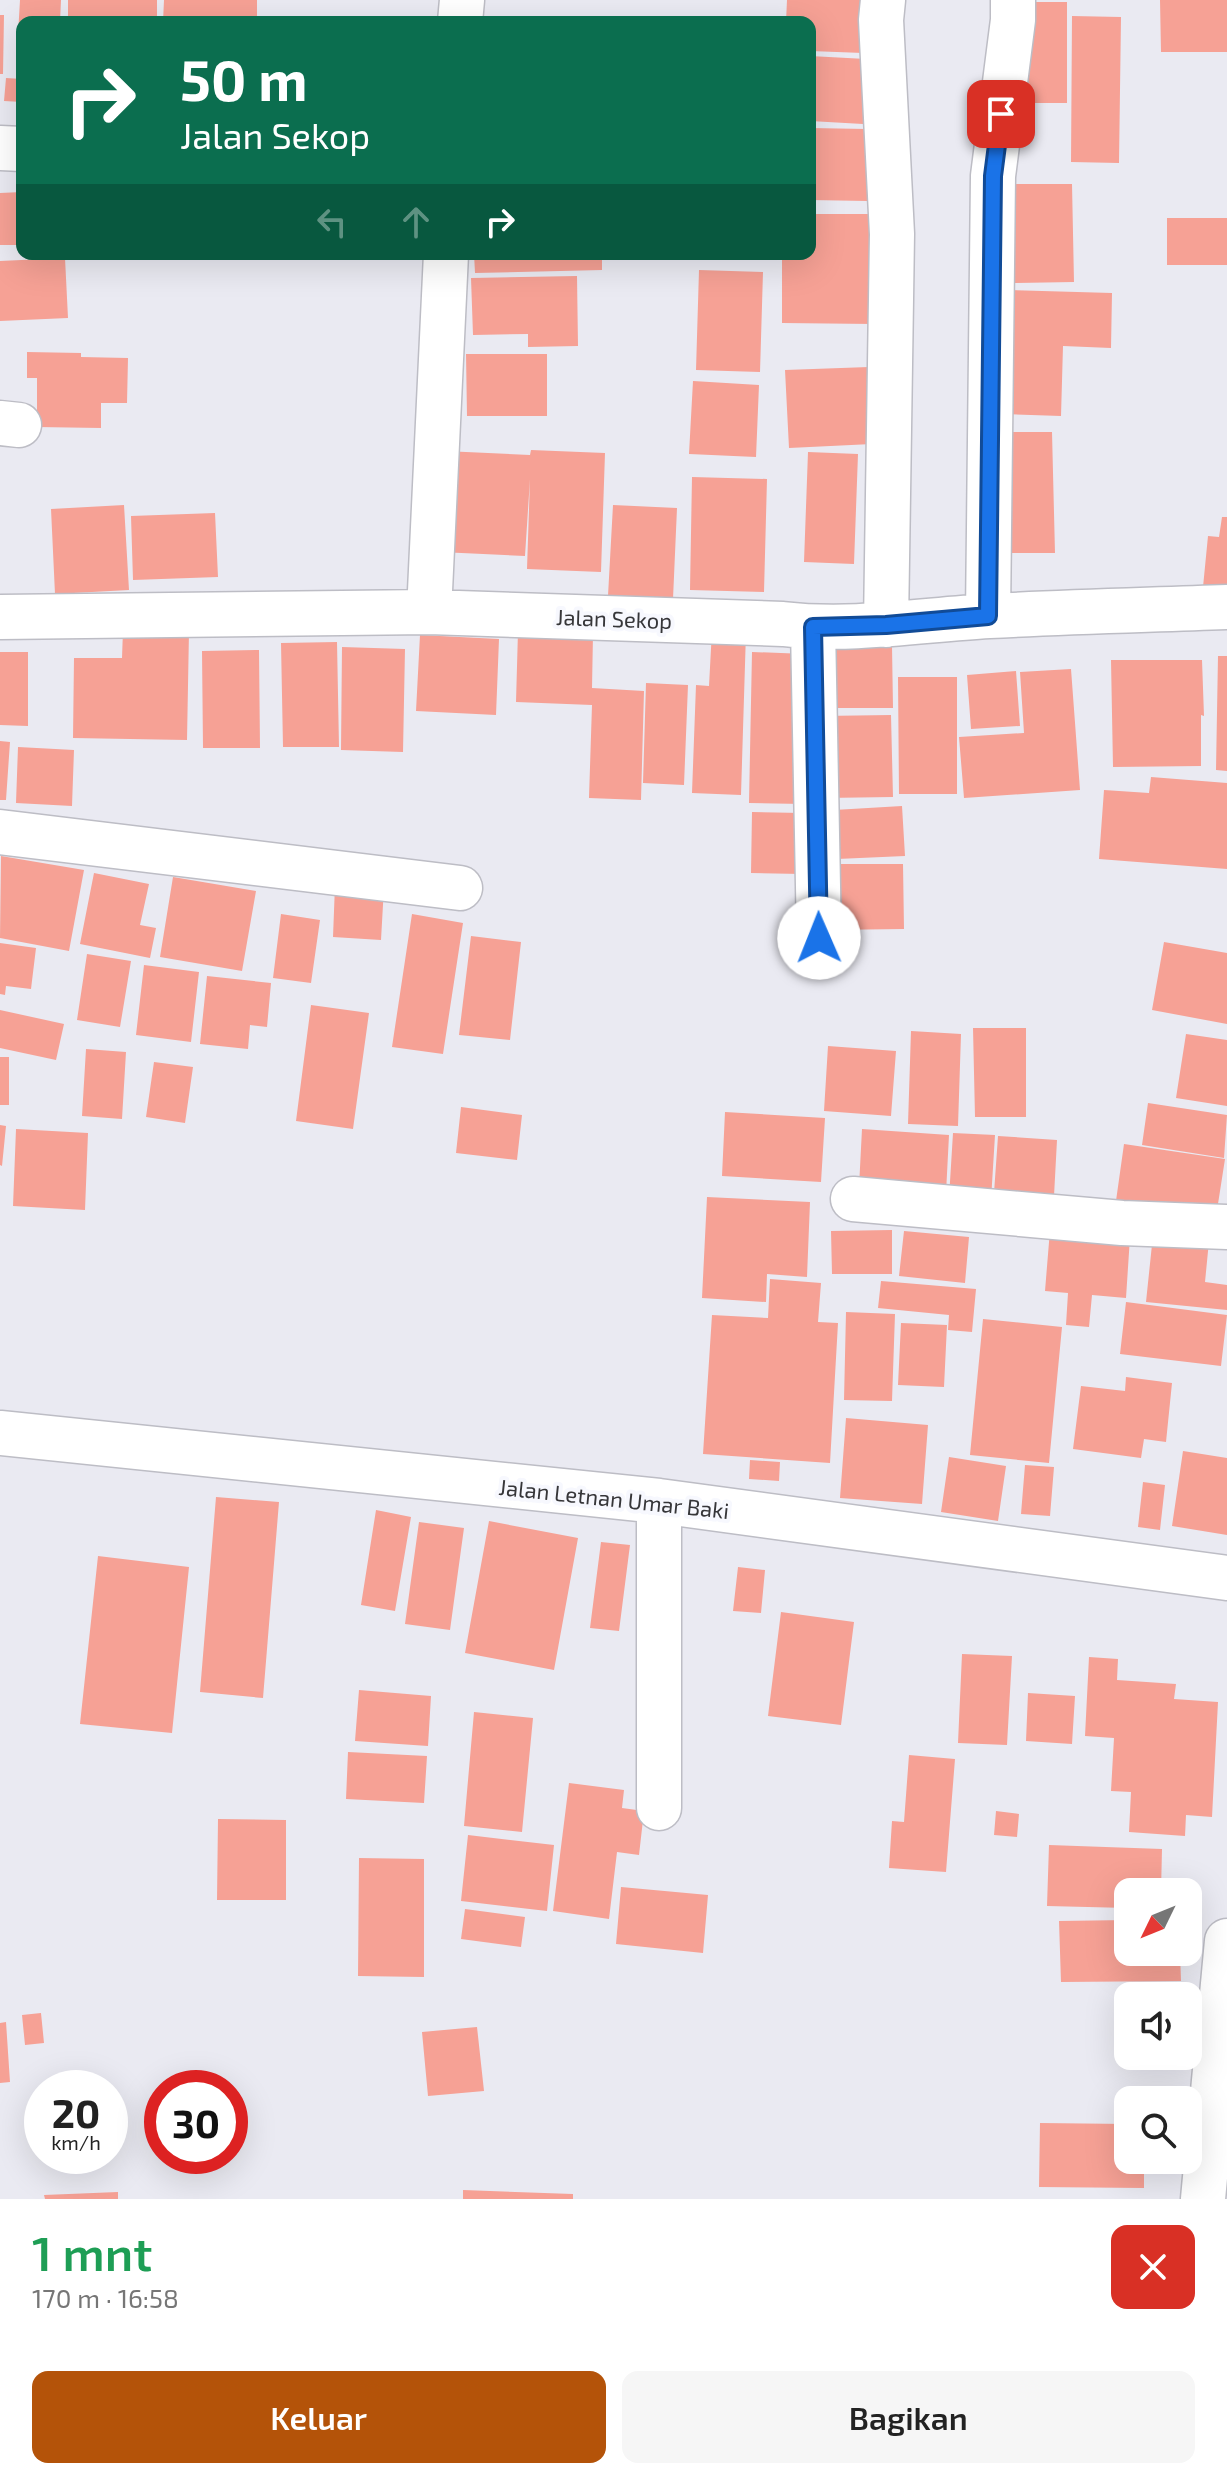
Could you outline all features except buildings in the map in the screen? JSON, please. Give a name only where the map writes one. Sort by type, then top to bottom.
[{"type":"street","points":[[883,0],[881,20],[892,234],[886,625]]},
{"type":"street","points":[[988,616],[993,176],[1013,0]]},
{"type":"street","points":[[429,612],[446,260]]},
{"type":"street","name":"Jalan Sekop","points":[[0,617],[429,612],[813,627],[886,625],[988,616],[1227,607]]},
{"type":"street","points":[[813,627],[819,938]]},
{"type":"street","points":[[0,832],[460,888]]},
{"type":"street","points":[[853,1199],[1122,1223],[1227,1227]]},
{"type":"street","name":"Jalan Letnan Umar Baki","points":[[0,1433],[659,1501],[1227,1578]]},
{"type":"street","points":[[659,1501],[659,1808]]},
{"type":"street","points":[[1203,2199],[1227,1941]]},
{"type":"route","points":[[819,938],[813,627],[886,625],[988,616],[993,176],[1001,114]]}]
